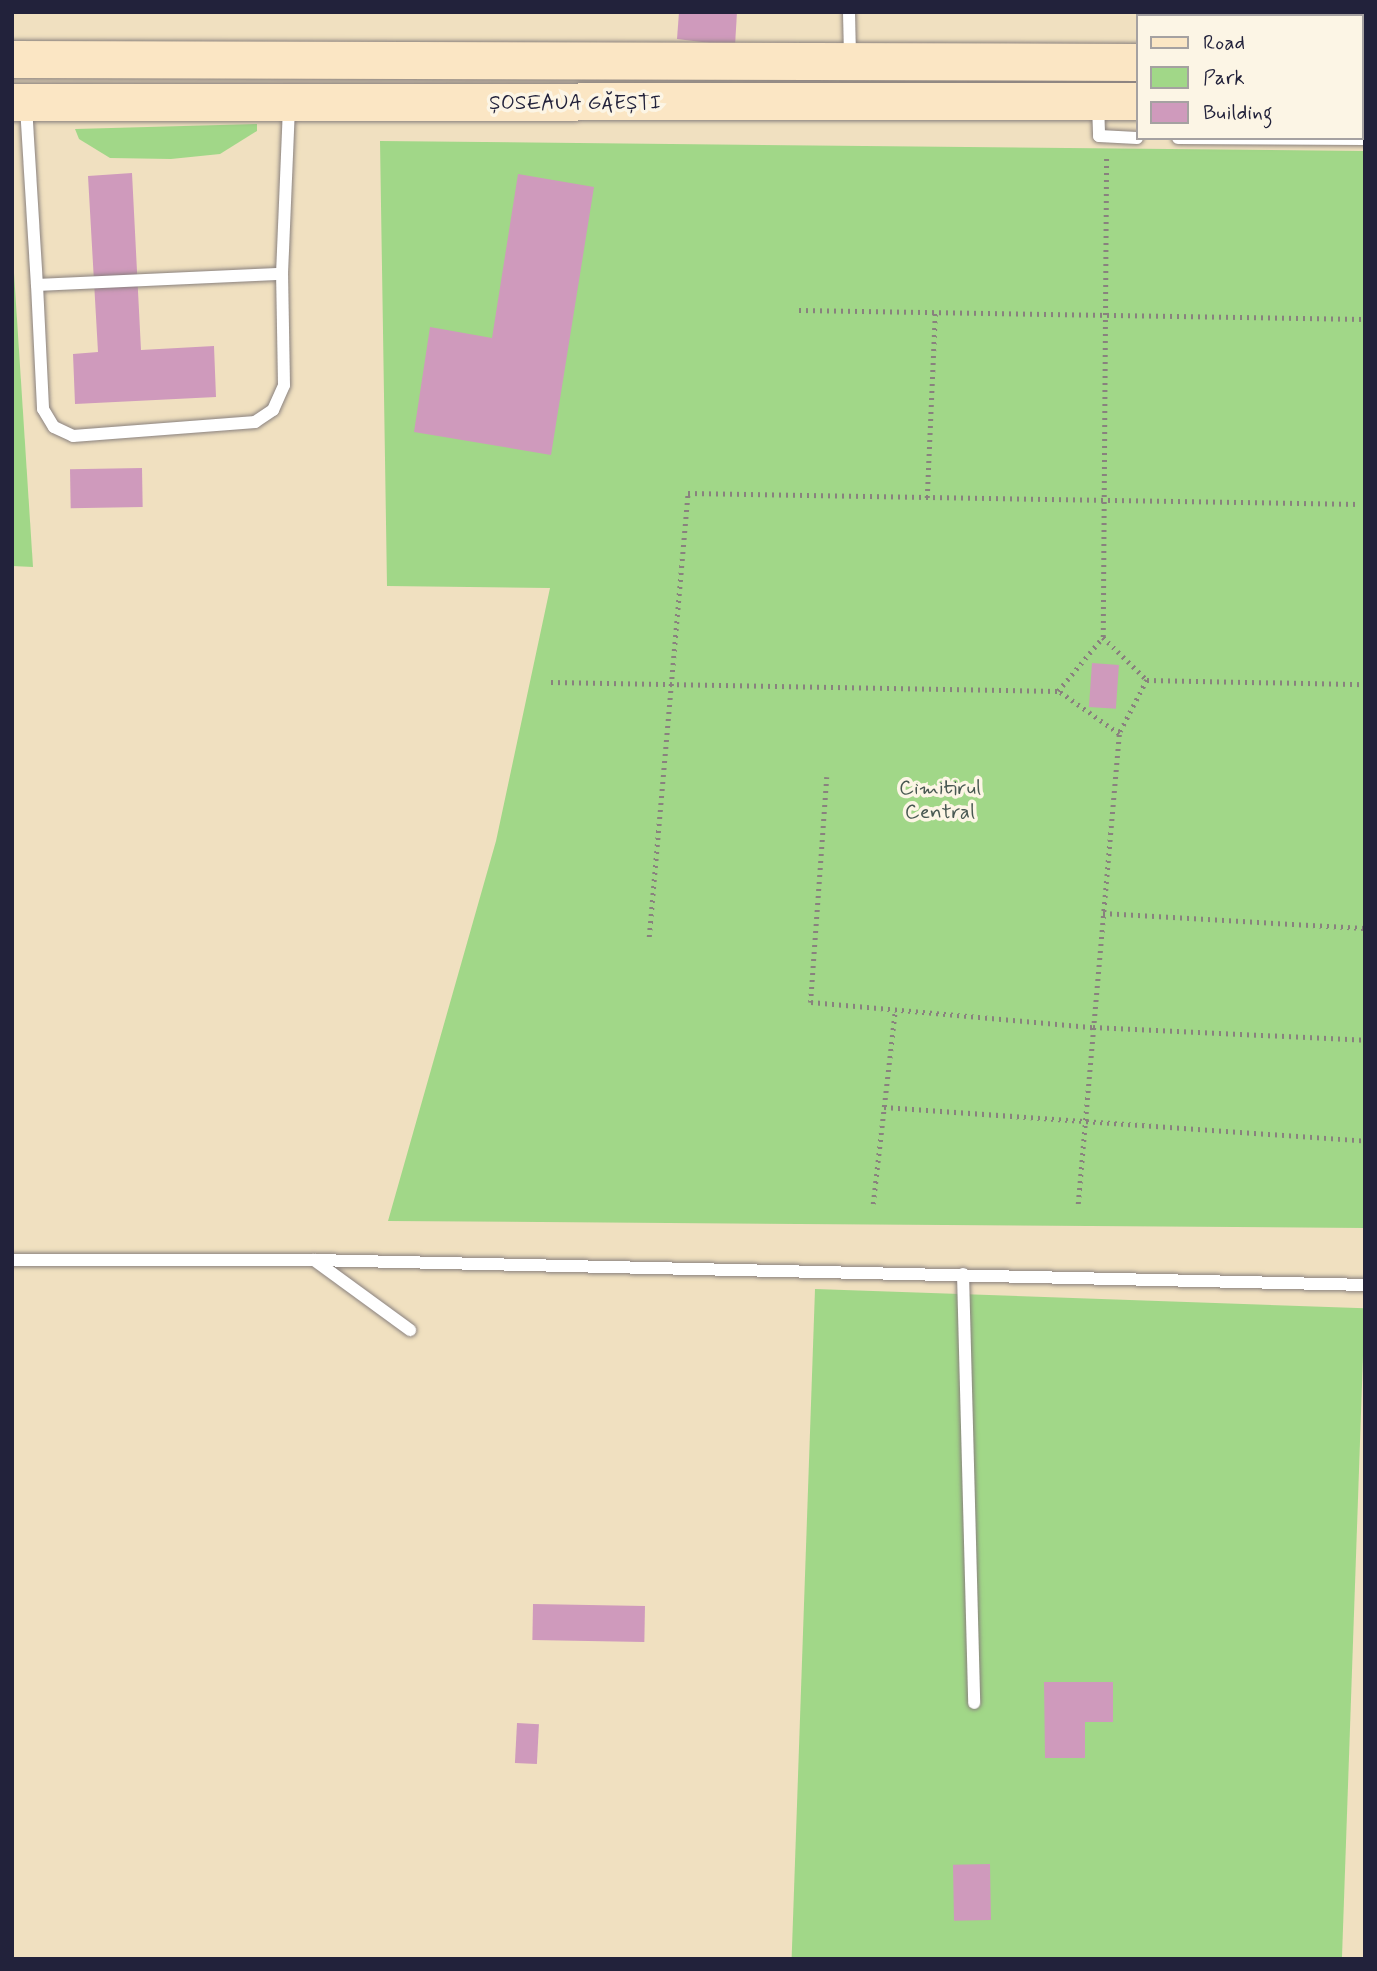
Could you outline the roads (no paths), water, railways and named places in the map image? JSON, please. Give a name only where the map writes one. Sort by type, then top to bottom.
[{"type":"main road","name":"ȘOSEAUA GĂEȘTI","points":[[20,59],[1136,62]]},
{"type":"main road","points":[[19,102],[20,59]]},
{"type":"main road","points":[[289,105],[290,61]]},
{"type":"main road","points":[[1098,62],[1098,100]]},
{"type":"main road","name":"ȘOSEAUA GĂEȘTI","points":[[19,102],[289,105],[1136,101]]},
{"type":"lane","points":[[849,12],[850,63]]},
{"type":"lane","points":[[1098,100],[1097,132],[1107,138],[1136,138]]},
{"type":"lane","points":[[19,102],[37,285],[43,409],[54,427],[73,436],[255,422],[273,410],[284,385],[282,274],[289,105]]},
{"type":"lane","points":[[37,285],[282,274]]},
{"type":"lane","points":[[12,1261],[314,1260],[963,1273],[1365,1285]]},
{"type":"lane","points":[[314,1260],[410,1330]]},
{"type":"lane","points":[[963,1273],[974,1703]]},
{"type":"park label","name":"Cimitirul Central","points":[[940,800]]}]
